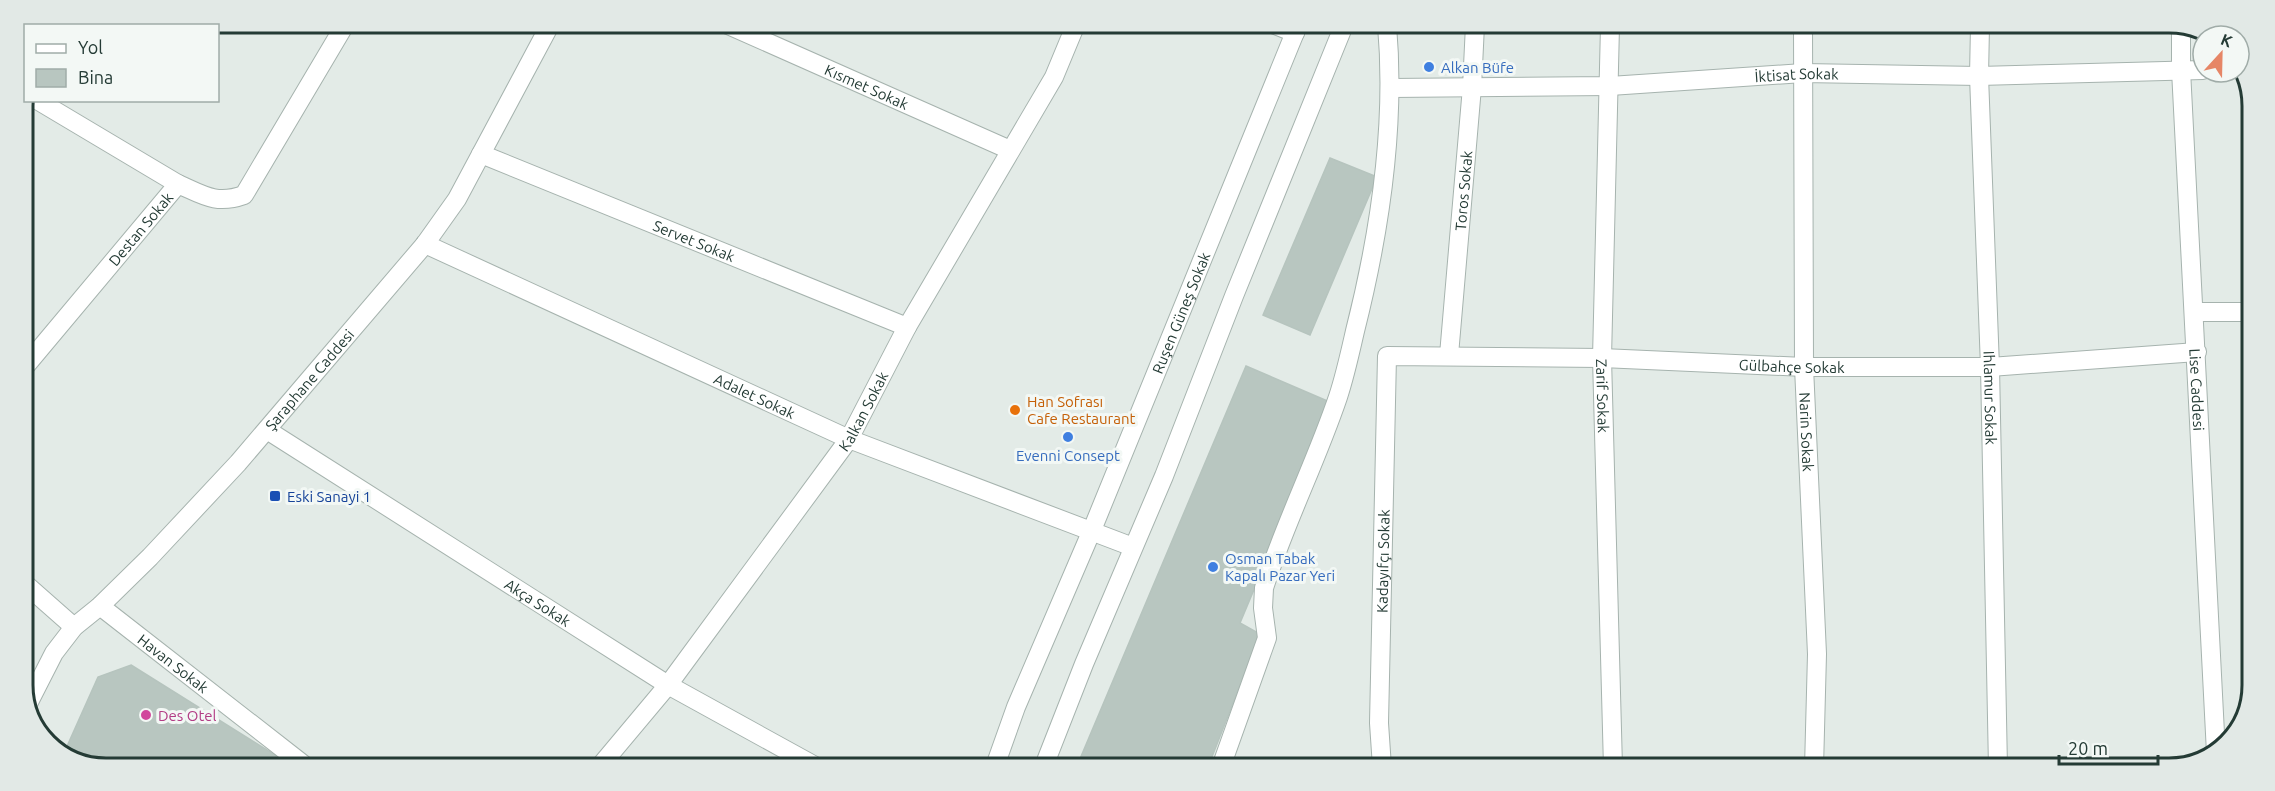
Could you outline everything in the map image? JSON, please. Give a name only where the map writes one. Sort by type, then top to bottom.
[{"type":"street","name":"Destan Sokak","points":[[33,357],[178,184],[212,199],[230,200],[244,195],[340,33]]},
{"type":"street","name":"Şaraphane Caddesi","points":[[33,692],[54,653],[74,627],[150,557],[267,430],[426,244],[457,199],[546,33]]},
{"type":"street","name":"Kısmet Sokak","points":[[746,33],[1010,150]]},
{"type":"street","name":"Kalkan Sokak","points":[[607,758],[668,685],[849,439],[907,327],[1054,77],[1072,33]]},
{"type":"street","name":"Ruşen Güneş Sokak","points":[[998,758],[1016,707],[1092,530],[1295,33]]},
{"type":"street","points":[[1047,758],[1164,476],[1233,296],[1341,33]]},
{"type":"street","points":[[1224,758],[1267,638],[1263,608],[1264,588],[1338,396],[1359,318],[1374,245],[1391,88],[1388,33]]},
{"type":"street","name":"Toros Sokak","points":[[1449,355],[1475,33]]},
{"type":"street","name":"Zarif Sokak","points":[[1610,33],[1602,358],[1613,758]]},
{"type":"street","name":"Narin Sokak","points":[[1803,33],[1804,367],[1817,654],[1814,758]]},
{"type":"street","name":"Ihlamur Sokak","points":[[1980,33],[1979,76],[1990,367],[1998,758]]},
{"type":"street","name":"Lise Caddesi","points":[[2181,34],[2215,742]]},
{"type":"street","name":"İktisat Sokak","points":[[1391,88],[1610,86],[1803,73],[1979,76],[2191,70]]},
{"type":"street","points":[[40,102],[178,184]]},
{"type":"street","name":"Servet Sokak","points":[[481,154],[907,327]]},
{"type":"street","name":"Adalet Sokak","points":[[426,244],[849,439],[1134,547]]},
{"type":"street","points":[[2195,312],[2242,312]]},
{"type":"street","name":"Gülbahçe Sokak","points":[[1387,356],[1602,358],[1804,367],[1990,367],[2197,352]]},
{"type":"street","name":"Kadayıfçı Sokak","points":[[1381,758],[1379,723],[1387,356]]},
{"type":"street","name":"Akça Sokak","points":[[267,430],[668,685],[800,758]]},
{"type":"street","points":[[33,591],[74,627]]},
{"type":"street","name":"Havan Sokak","points":[[99,606],[295,758]]},
{"type":"building","points":[[1330,158],[1377,177],[1310,335],[1263,315]]},
{"type":"building","points":[[1246,366],[1332,403],[1240,623],[1260,634],[1212,758],[1080,758]]},
{"type":"building","name":"Des Otel","points":[[131,665],[280,758],[106,758],[82,754],[67,747],[98,677]]},
{"type":"place","name":"Alkan Büfe","points":[[1429,67]]},
{"type":"place","name":"Han Sofrası Cafe Restaurant","points":[[1015,410]]},
{"type":"place","name":"Evenni Consept","points":[[1068,437]]},
{"type":"place","name":"Eski Sanayi 1","points":[[275,496]]},
{"type":"place","name":"Osman Tabak Kapalı Pazar Yeri","points":[[1213,567]]},
{"type":"place","name":"Des Otel","points":[[146,715]]}]
